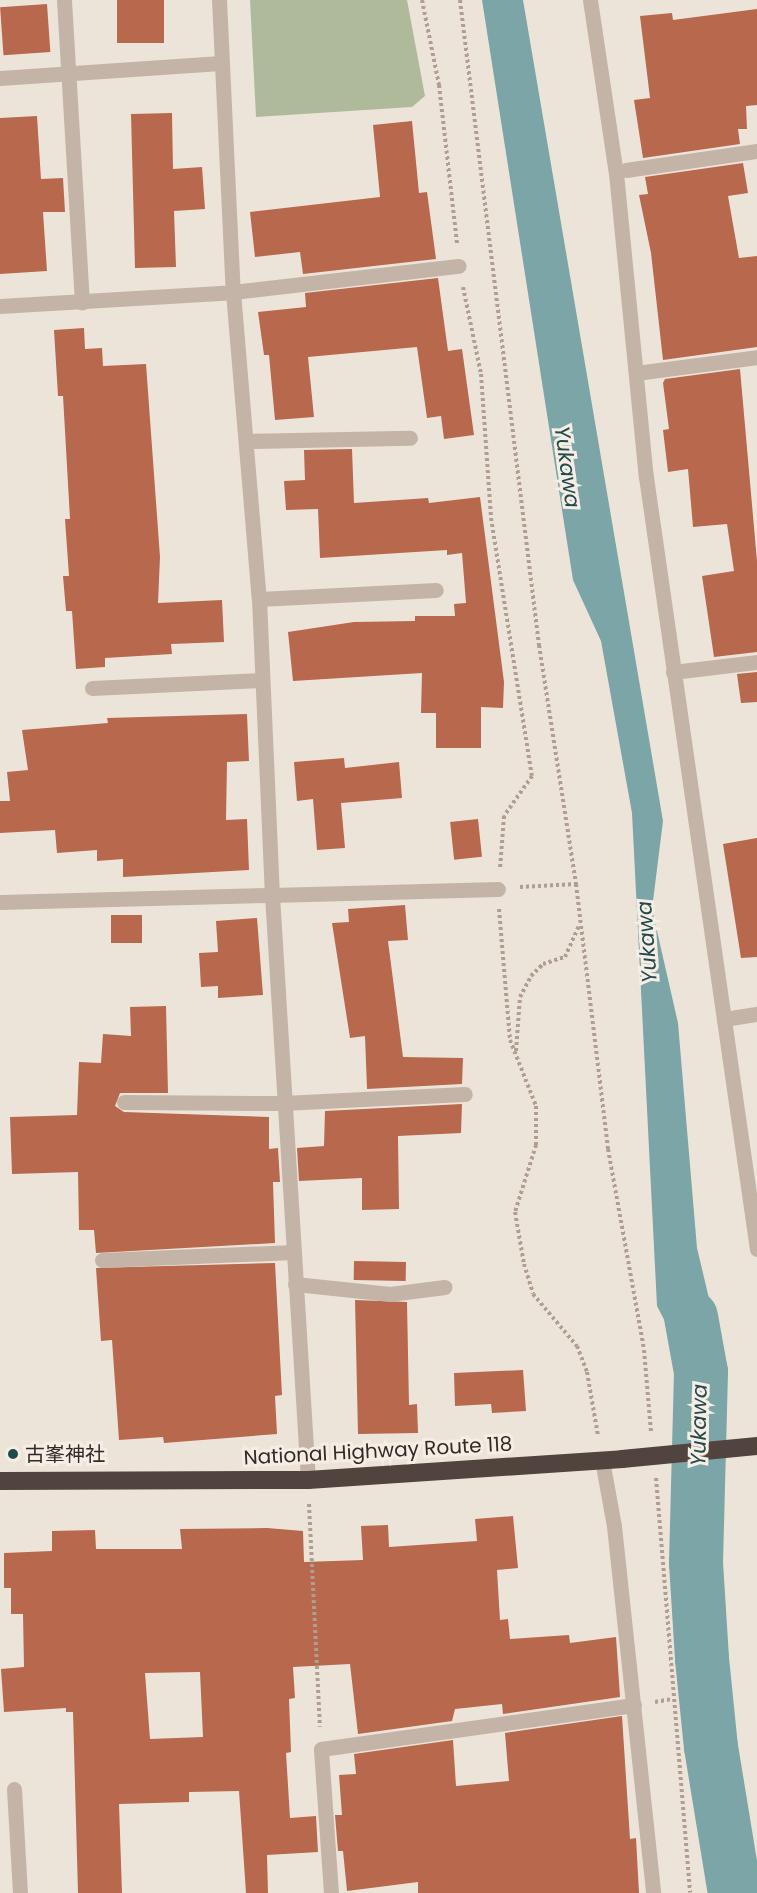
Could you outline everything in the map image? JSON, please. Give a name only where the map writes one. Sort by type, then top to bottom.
[{"type":"highway","name":"National Highway Route 118","points":[[0,1481],[308,1480],[622,1459],[757,1446]]},
{"type":"street","points":[[64,0],[82,302]]},
{"type":"street","points":[[219,0],[220,63],[233,292],[259,599],[283,1102],[308,1480]]},
{"type":"street","points":[[591,0],[615,173],[636,373],[673,672],[757,1249]]},
{"type":"street","points":[[0,78],[220,63]]},
{"type":"street","points":[[626,170],[757,151]]},
{"type":"street","points":[[0,306],[233,292],[459,266]]},
{"type":"street","points":[[636,373],[757,357]]},
{"type":"street","points":[[247,441],[410,438]]},
{"type":"street","points":[[259,599],[436,590]]},
{"type":"street","points":[[673,672],[757,662]]},
{"type":"street","points":[[92,688],[262,680]]},
{"type":"street","points":[[0,902],[498,889]]},
{"type":"street","points":[[724,1019],[757,1014]]},
{"type":"street","points":[[124,1102],[283,1102],[465,1094]]},
{"type":"street","points":[[102,1260],[294,1252]]},
{"type":"street","points":[[295,1284],[390,1294],[445,1287]]},
{"type":"street","points":[[602,1460],[614,1526],[654,1893]]},
{"type":"street","points":[[330,1893],[321,1749],[634,1705]]},
{"type":"street","points":[[14,1790],[21,1893]]},
{"type":"path","points":[[422,0],[439,85],[459,266],[481,374],[491,518],[531,776],[504,816],[498,889],[506,1014],[516,1052],[536,1106],[536,1145],[515,1212],[524,1264],[533,1294],[577,1346],[587,1371],[602,1460]]},
{"type":"path","points":[[460,0],[539,645],[576,884],[608,1149],[644,1350],[652,1443]]},
{"type":"path","points":[[498,889],[576,884]]},
{"type":"path","points":[[516,1052],[520,997],[543,964],[565,957],[580,926]]},
{"type":"path","points":[[655,1466],[690,1893]]},
{"type":"path","points":[[308,1480],[321,1749]]},
{"type":"green space","points":[[250,0],[407,0],[425,96],[412,107],[256,117]]},
{"type":"water","points":[[482,0],[523,0],[663,821],[652,909],[678,1023],[697,1248],[712,1311],[714,1361],[700,1389],[657,1306],[632,813],[601,641],[573,580]]},
{"type":"building","points":[[117,0],[164,0],[164,43],[117,43]]},
{"type":"building","points":[[47,4],[50,52],[3,55],[0,7]]},
{"type":"building","points":[[757,9],[757,105],[746,106],[747,129],[738,129],[740,144],[643,158],[634,100],[650,98],[640,16],[672,13],[673,20]]},
{"type":"building","points":[[172,113],[173,169],[202,167],[205,209],[174,211],[176,267],[135,268],[131,114]]},
{"type":"building","points":[[37,116],[41,179],[63,178],[65,212],[43,212],[47,271],[0,274],[0,118]]},
{"type":"building","points":[[412,121],[419,193],[427,192],[436,259],[303,274],[300,252],[255,257],[250,212],[380,197],[373,125]]},
{"type":"building","points":[[743,163],[748,193],[728,196],[739,258],[757,256],[757,347],[663,360],[651,253],[639,195],[648,194],[645,177]]},
{"type":"building","points":[[438,278],[448,351],[462,349],[474,435],[444,439],[441,416],[427,418],[417,347],[308,357],[314,417],[275,420],[269,355],[264,355],[258,312],[306,307],[305,293]]},
{"type":"building","points":[[84,328],[85,349],[102,348],[103,366],[146,364],[160,557],[158,603],[222,600],[224,642],[171,644],[172,654],[105,658],[105,667],[76,669],[72,611],[66,611],[63,576],[69,576],[65,519],[70,519],[63,396],[58,396],[54,330]]},
{"type":"building","points":[[740,369],[757,561],[757,652],[714,657],[702,576],[734,571],[727,524],[693,527],[688,469],[668,472],[663,430],[669,429],[663,383],[665,379]]},
{"type":"building","points":[[352,449],[354,503],[428,498],[429,503],[480,497],[504,682],[503,708],[481,707],[481,748],[436,748],[436,713],[421,713],[422,673],[293,681],[288,632],[354,622],[415,621],[415,616],[455,616],[454,604],[466,603],[462,553],[447,555],[447,550],[320,558],[318,509],[286,510],[284,481],[305,480],[304,450]]},
{"type":"building","points":[[757,672],[757,702],[741,703],[737,674]]},
{"type":"building","points":[[247,714],[249,761],[227,762],[226,820],[247,819],[249,870],[123,877],[123,859],[97,861],[97,850],[57,853],[55,830],[0,833],[0,801],[10,801],[7,772],[28,770],[22,730],[108,723],[107,718]]},
{"type":"building","points":[[344,758],[345,768],[399,762],[402,798],[341,803],[345,848],[317,850],[313,799],[297,801],[294,762]]},
{"type":"building","points":[[478,819],[482,857],[454,860],[450,822]]},
{"type":"building","points":[[757,838],[757,957],[741,958],[723,844]]},
{"type":"building","points":[[405,905],[408,940],[388,941],[403,1057],[463,1058],[462,1084],[367,1089],[365,1036],[350,1038],[332,923],[349,922],[348,909]]},
{"type":"building","points":[[111,915],[142,915],[142,943],[111,943]]},
{"type":"building","points":[[257,918],[263,995],[218,998],[218,986],[201,987],[199,953],[218,952],[216,921]]},
{"type":"building","points":[[166,1006],[168,1093],[120,1093],[115,1106],[124,1112],[269,1117],[269,1149],[278,1148],[280,1182],[273,1182],[275,1243],[96,1253],[94,1230],[79,1230],[78,1172],[12,1174],[10,1117],[77,1115],[79,1062],[101,1063],[103,1034],[131,1036],[130,1007]]},
{"type":"building","points":[[462,1104],[461,1133],[398,1136],[399,1209],[362,1210],[362,1178],[299,1181],[297,1148],[324,1146],[325,1111]]},
{"type":"building","points":[[354,1261],[406,1262],[406,1281],[354,1280]]},
{"type":"building","points":[[275,1263],[282,1395],[275,1396],[277,1434],[164,1443],[163,1437],[119,1440],[112,1340],[101,1341],[96,1268]]},
{"type":"building","points":[[355,1300],[407,1302],[409,1405],[417,1404],[418,1433],[358,1434]]},
{"type":"building","points":[[523,1370],[526,1411],[492,1413],[491,1404],[455,1406],[454,1373]]},
{"type":"building","points":[[513,1516],[518,1568],[497,1570],[500,1620],[508,1619],[510,1639],[569,1635],[570,1643],[616,1637],[620,1697],[503,1714],[502,1704],[455,1709],[452,1721],[358,1734],[350,1664],[293,1667],[295,1698],[289,1699],[291,1752],[286,1753],[290,1818],[316,1816],[318,1852],[267,1855],[268,1893],[246,1893],[239,1791],[189,1792],[189,1802],[119,1804],[122,1893],[78,1893],[73,1712],[66,1712],[66,1708],[4,1712],[1,1669],[24,1667],[23,1614],[11,1614],[11,1588],[4,1588],[4,1553],[52,1551],[52,1531],[95,1530],[96,1549],[182,1549],[180,1529],[267,1528],[303,1531],[304,1562],[363,1560],[361,1526],[388,1525],[389,1547],[477,1541],[475,1519]],"holes":[[[200,1672],[203,1737],[150,1739],[145,1673]]]},
{"type":"building","points":[[622,1716],[630,1839],[636,1838],[639,1893],[418,1893],[418,1882],[347,1891],[343,1851],[338,1851],[335,1815],[342,1815],[339,1775],[356,1774],[354,1754],[453,1740],[456,1786],[509,1781],[505,1733]]},
{"type":"waterway","name":"Yukawa","points":[[691,1317],[701,1372],[696,1563],[702,1659],[711,1747],[735,1893]]},
{"type":"place","name":"古峯神社","points":[[13,1454]]}]
